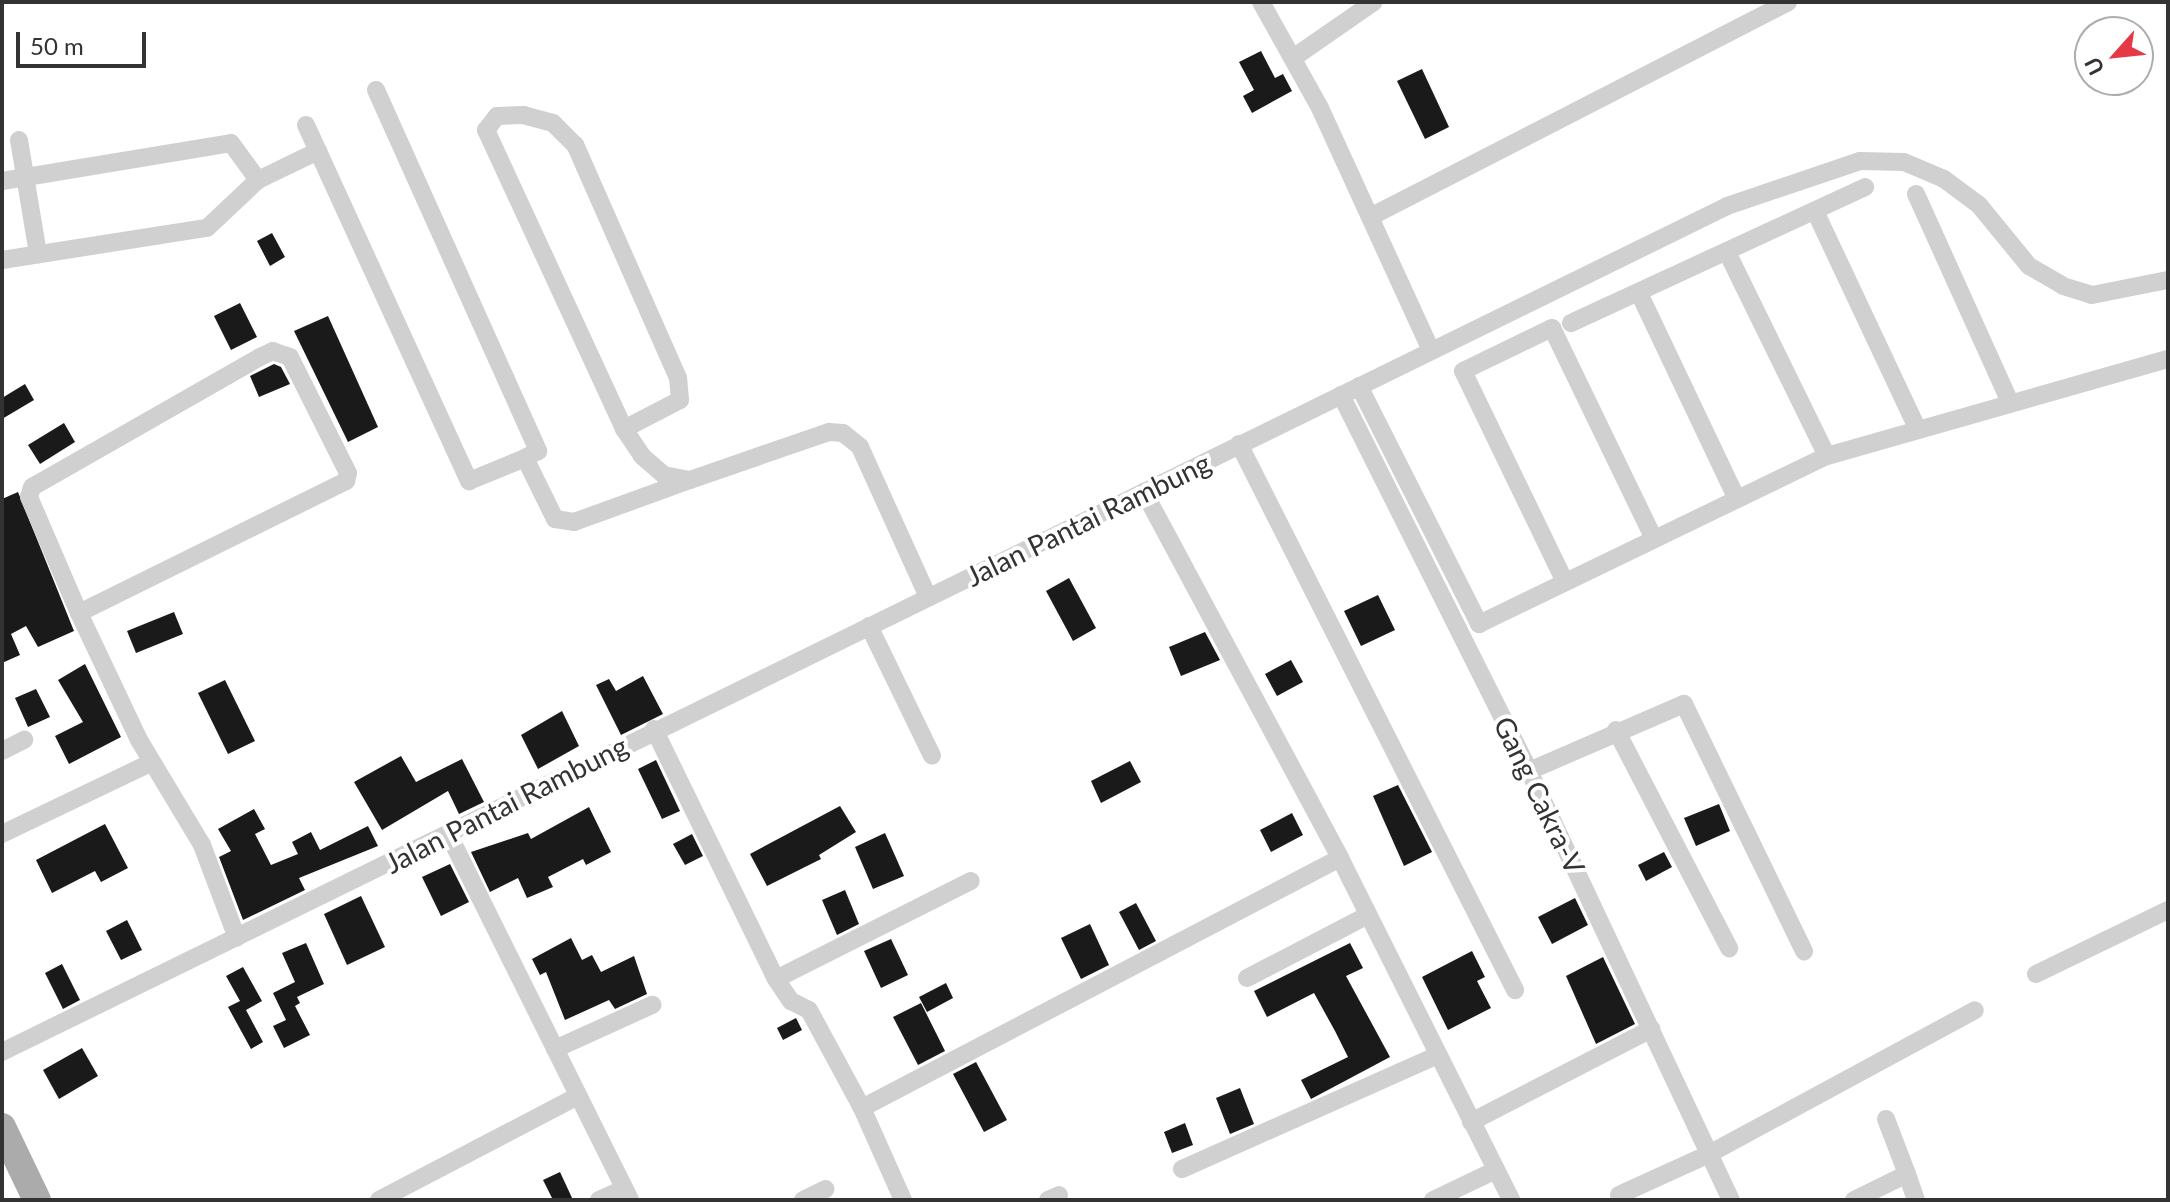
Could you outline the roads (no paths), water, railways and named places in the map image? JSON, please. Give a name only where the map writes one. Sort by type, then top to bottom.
[{"type":"main road","points":[[2,1127],[37,1200]]},
{"type":"street","points":[[1261,2],[1293,58],[1431,351]]},
{"type":"street","points":[[1293,58],[1374,2]]},
{"type":"street","points":[[1370,217],[1788,2]]},
{"type":"street","points":[[306,125],[469,481],[525,458],[538,451],[376,90]]},
{"type":"street","points":[[624,429],[680,400],[678,378],[575,145],[553,123],[524,115],[497,116],[486,130],[624,429],[642,456],[664,475],[690,480]]},
{"type":"street","points":[[19,140],[38,254]]},
{"type":"street","points":[[2,181],[231,143],[258,180]]},
{"type":"street","points":[[2,260],[207,228],[258,180],[318,151]]},
{"type":"street","name":"Jalan Pantai Rambung","points":[[2,1052],[654,729],[1727,206],[1860,161],[1904,162],[1944,179],[1979,205],[2029,266],[2063,286],[2092,295],[2168,280]]},
{"type":"street","points":[[1571,323],[1865,187]]},
{"type":"street","points":[[1916,194],[2011,404]]},
{"type":"street","points":[[1815,211],[1918,430]]},
{"type":"street","points":[[1727,252],[1827,456]]},
{"type":"street","points":[[1639,293],[1737,499]]},
{"type":"street","points":[[1565,582],[1463,371],[1552,328],[1654,539]]},
{"type":"street","points":[[79,613],[346,481],[348,473],[290,357],[273,351],[260,357],[32,487],[29,497],[79,613],[152,762],[202,845],[237,938]]},
{"type":"street","points":[[1359,386],[1479,624],[1827,456],[2168,359]]},
{"type":"street","name":"Gang Cakra-V","points":[[1341,395],[1529,771],[1731,1200]]},
{"type":"street","points":[[525,458],[549,509],[564,524],[829,432],[843,433],[860,447],[928,597]]},
{"type":"street","points":[[1239,444],[1515,990]]},
{"type":"street","points":[[1144,492],[1340,858],[1511,1200]]},
{"type":"street","points":[[869,626],[932,756]]},
{"type":"street","points":[[1529,771],[1616,730],[1684,704],[1804,951]]},
{"type":"street","points":[[654,729],[776,979],[791,1001],[809,1010],[862,1108],[903,1200]]},
{"type":"street","points":[[1616,730],[1729,948]]},
{"type":"street","points":[[2,751],[24,740]]},
{"type":"street","points":[[2,834],[152,762]]},
{"type":"street","points":[[448,833],[627,1194],[599,1200]]},
{"type":"street","points":[[862,1108],[1340,858]]},
{"type":"street","points":[[776,979],[971,881]]},
{"type":"street","points":[[2036,974],[2168,910]]},
{"type":"street","points":[[1247,978],[1368,915]]},
{"type":"street","points":[[555,1049],[652,1005]]},
{"type":"street","points":[[1619,1195],[1709,1154],[1975,1010]]},
{"type":"street","points":[[1471,1122],[1651,1029]]},
{"type":"street","points":[[1182,1169],[1438,1055]]},
{"type":"street","points":[[379,1200],[578,1096]]},
{"type":"street","points":[[1886,1119],[1916,1200]]},
{"type":"street","points":[[1433,1200],[1496,1170]]},
{"type":"street","points":[[1854,1200],[1907,1174]]},
{"type":"street","points":[[803,1200],[826,1189]]}]
